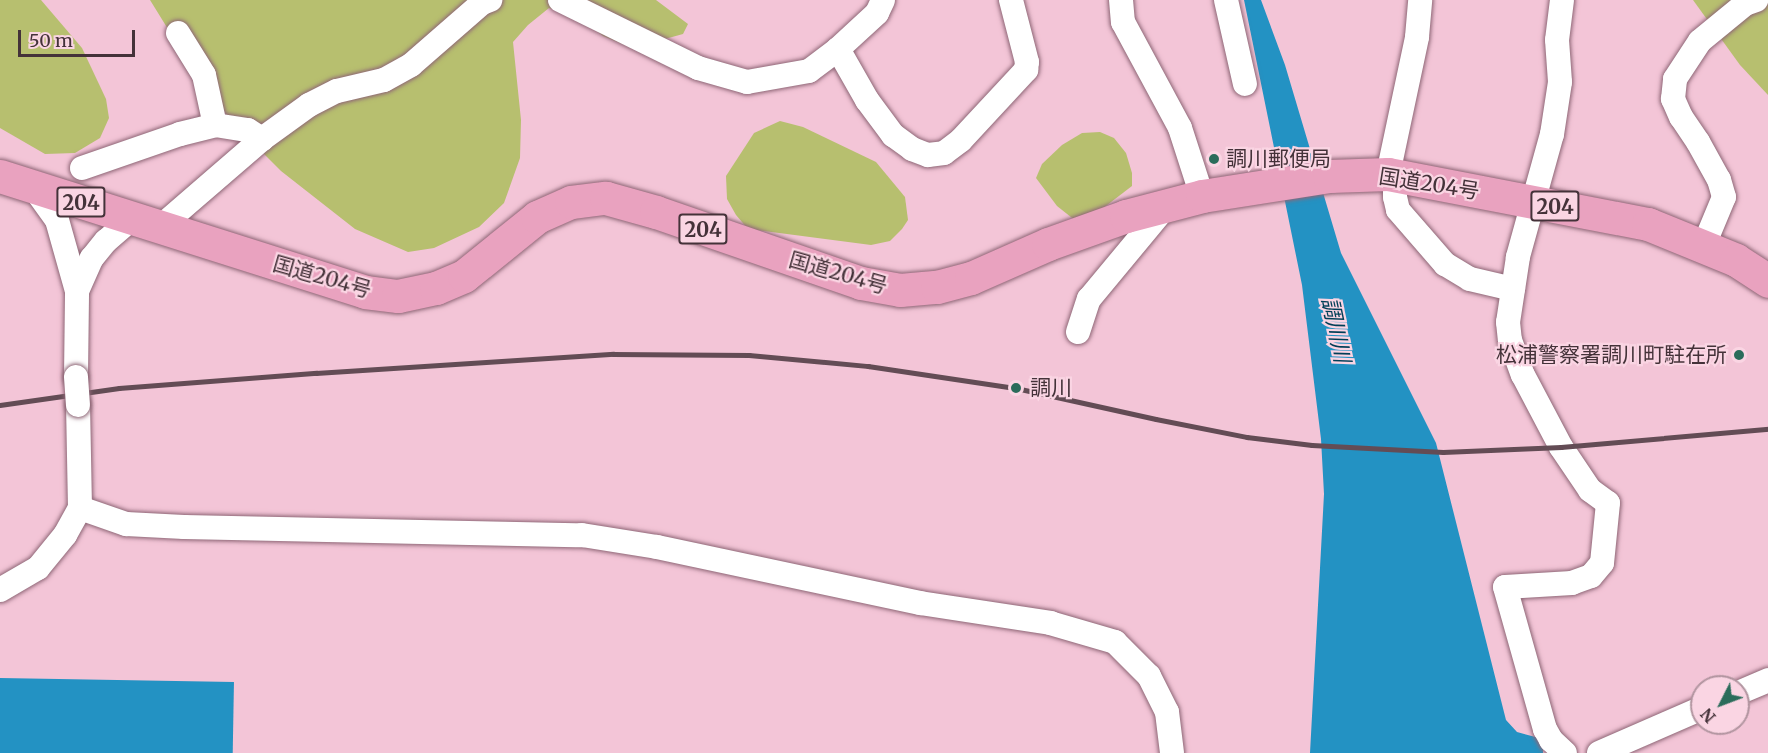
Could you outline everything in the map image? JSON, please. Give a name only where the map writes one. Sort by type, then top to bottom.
[{"type":"highway","name":"国道204号","points":[[0,176],[365,292],[398,296],[436,288],[464,276],[537,217],[571,202],[606,198],[656,212],[861,283],[900,290],[937,287],[970,278],[1048,244],[1126,216],[1168,204],[1202,196],[1329,176],[1392,174],[1648,224],[1736,260],[1768,281]]},
{"type":"street","points":[[77,291],[92,258],[106,241],[145,223],[309,105],[337,91],[384,80],[411,65],[482,3],[490,0]]},
{"type":"street","points":[[560,0],[698,68],[747,82],[809,71],[838,49],[876,13],[883,0]]},
{"type":"street","points":[[838,49],[867,100],[893,135],[912,149],[928,155],[944,153],[961,140],[1026,70],[1028,62],[1011,0]]},
{"type":"street","points":[[1103,0],[1111,13],[1122,11],[1180,128],[1202,196]]},
{"type":"street","points":[[1226,0],[1245,84]]},
{"type":"street","points":[[1420,0],[1417,37],[1392,174],[1398,210],[1444,264],[1470,279],[1513,289]]},
{"type":"street","points":[[1562,0],[1557,39],[1560,82],[1549,153],[1518,257],[1508,322],[1510,340],[1523,375],[1577,473],[1590,490],[1608,503],[1602,563],[1591,576],[1572,583],[1505,587],[1545,729],[1551,741],[1565,753]]},
{"type":"street","points":[[1704,245],[1724,196],[1719,180],[1698,142],[1680,117],[1673,99],[1675,79],[1700,40],[1745,4],[1756,0]]},
{"type":"street","points":[[178,33],[204,75],[215,125]]},
{"type":"street","points":[[82,168],[180,134],[215,125],[248,130],[262,139]]},
{"type":"street","points":[[0,590],[38,568],[65,536],[80,508],[76,376],[77,291],[57,220],[31,184]]},
{"type":"street","points":[[1077,332],[1089,299],[1168,204]]},
{"type":"street","points":[[80,508],[126,524],[582,535],[657,547],[920,603],[1050,623],[1115,642],[1149,676],[1167,712],[1172,753]]},
{"type":"street","points":[[1750,688],[1768,680]]},
{"type":"street","points":[[1599,753],[1690,713]]},
{"type":"green space","points":[[0,0],[41,0],[82,48],[106,99],[109,118],[100,138],[75,153],[45,154],[0,128]]},
{"type":"green space","points":[[150,0],[656,0],[688,24],[683,34],[632,48],[603,36],[577,15],[549,8],[528,25],[513,42],[521,120],[520,158],[504,203],[479,227],[434,248],[408,252],[355,229],[281,171],[232,122],[197,76]]},
{"type":"green space","points":[[1693,0],[1768,0],[1768,95],[1740,65]]},
{"type":"green space","points":[[780,121],[803,127],[876,162],[905,197],[908,220],[902,229],[890,241],[871,245],[748,229],[736,215],[727,199],[726,176],[754,133]]},
{"type":"green space","points":[[1100,132],[1114,138],[1126,153],[1132,173],[1132,186],[1081,225],[1057,206],[1036,178],[1042,164],[1062,145],[1082,133]]},
{"type":"water","name":"調川川","points":[[1244,0],[1261,0],[1285,65],[1341,253],[1436,443],[1506,720],[1517,732],[1543,739],[1543,753],[1310,753],[1324,494],[1321,439],[1302,285]]},
{"type":"water","points":[[0,678],[234,682],[233,753],[0,753]]},
{"type":"railway","points":[[0,405],[119,388],[316,373],[613,354],[749,355],[868,366],[1016,388],[1247,437],[1312,445],[1443,452],[1561,447],[1768,429]]},
{"type":"place","name":"調川郵便局","points":[[1214,159]]},
{"type":"place","name":"松浦警察署調川町駐在所","points":[[1739,355]]},
{"type":"place","name":"調川","points":[[1016,388]]}]
